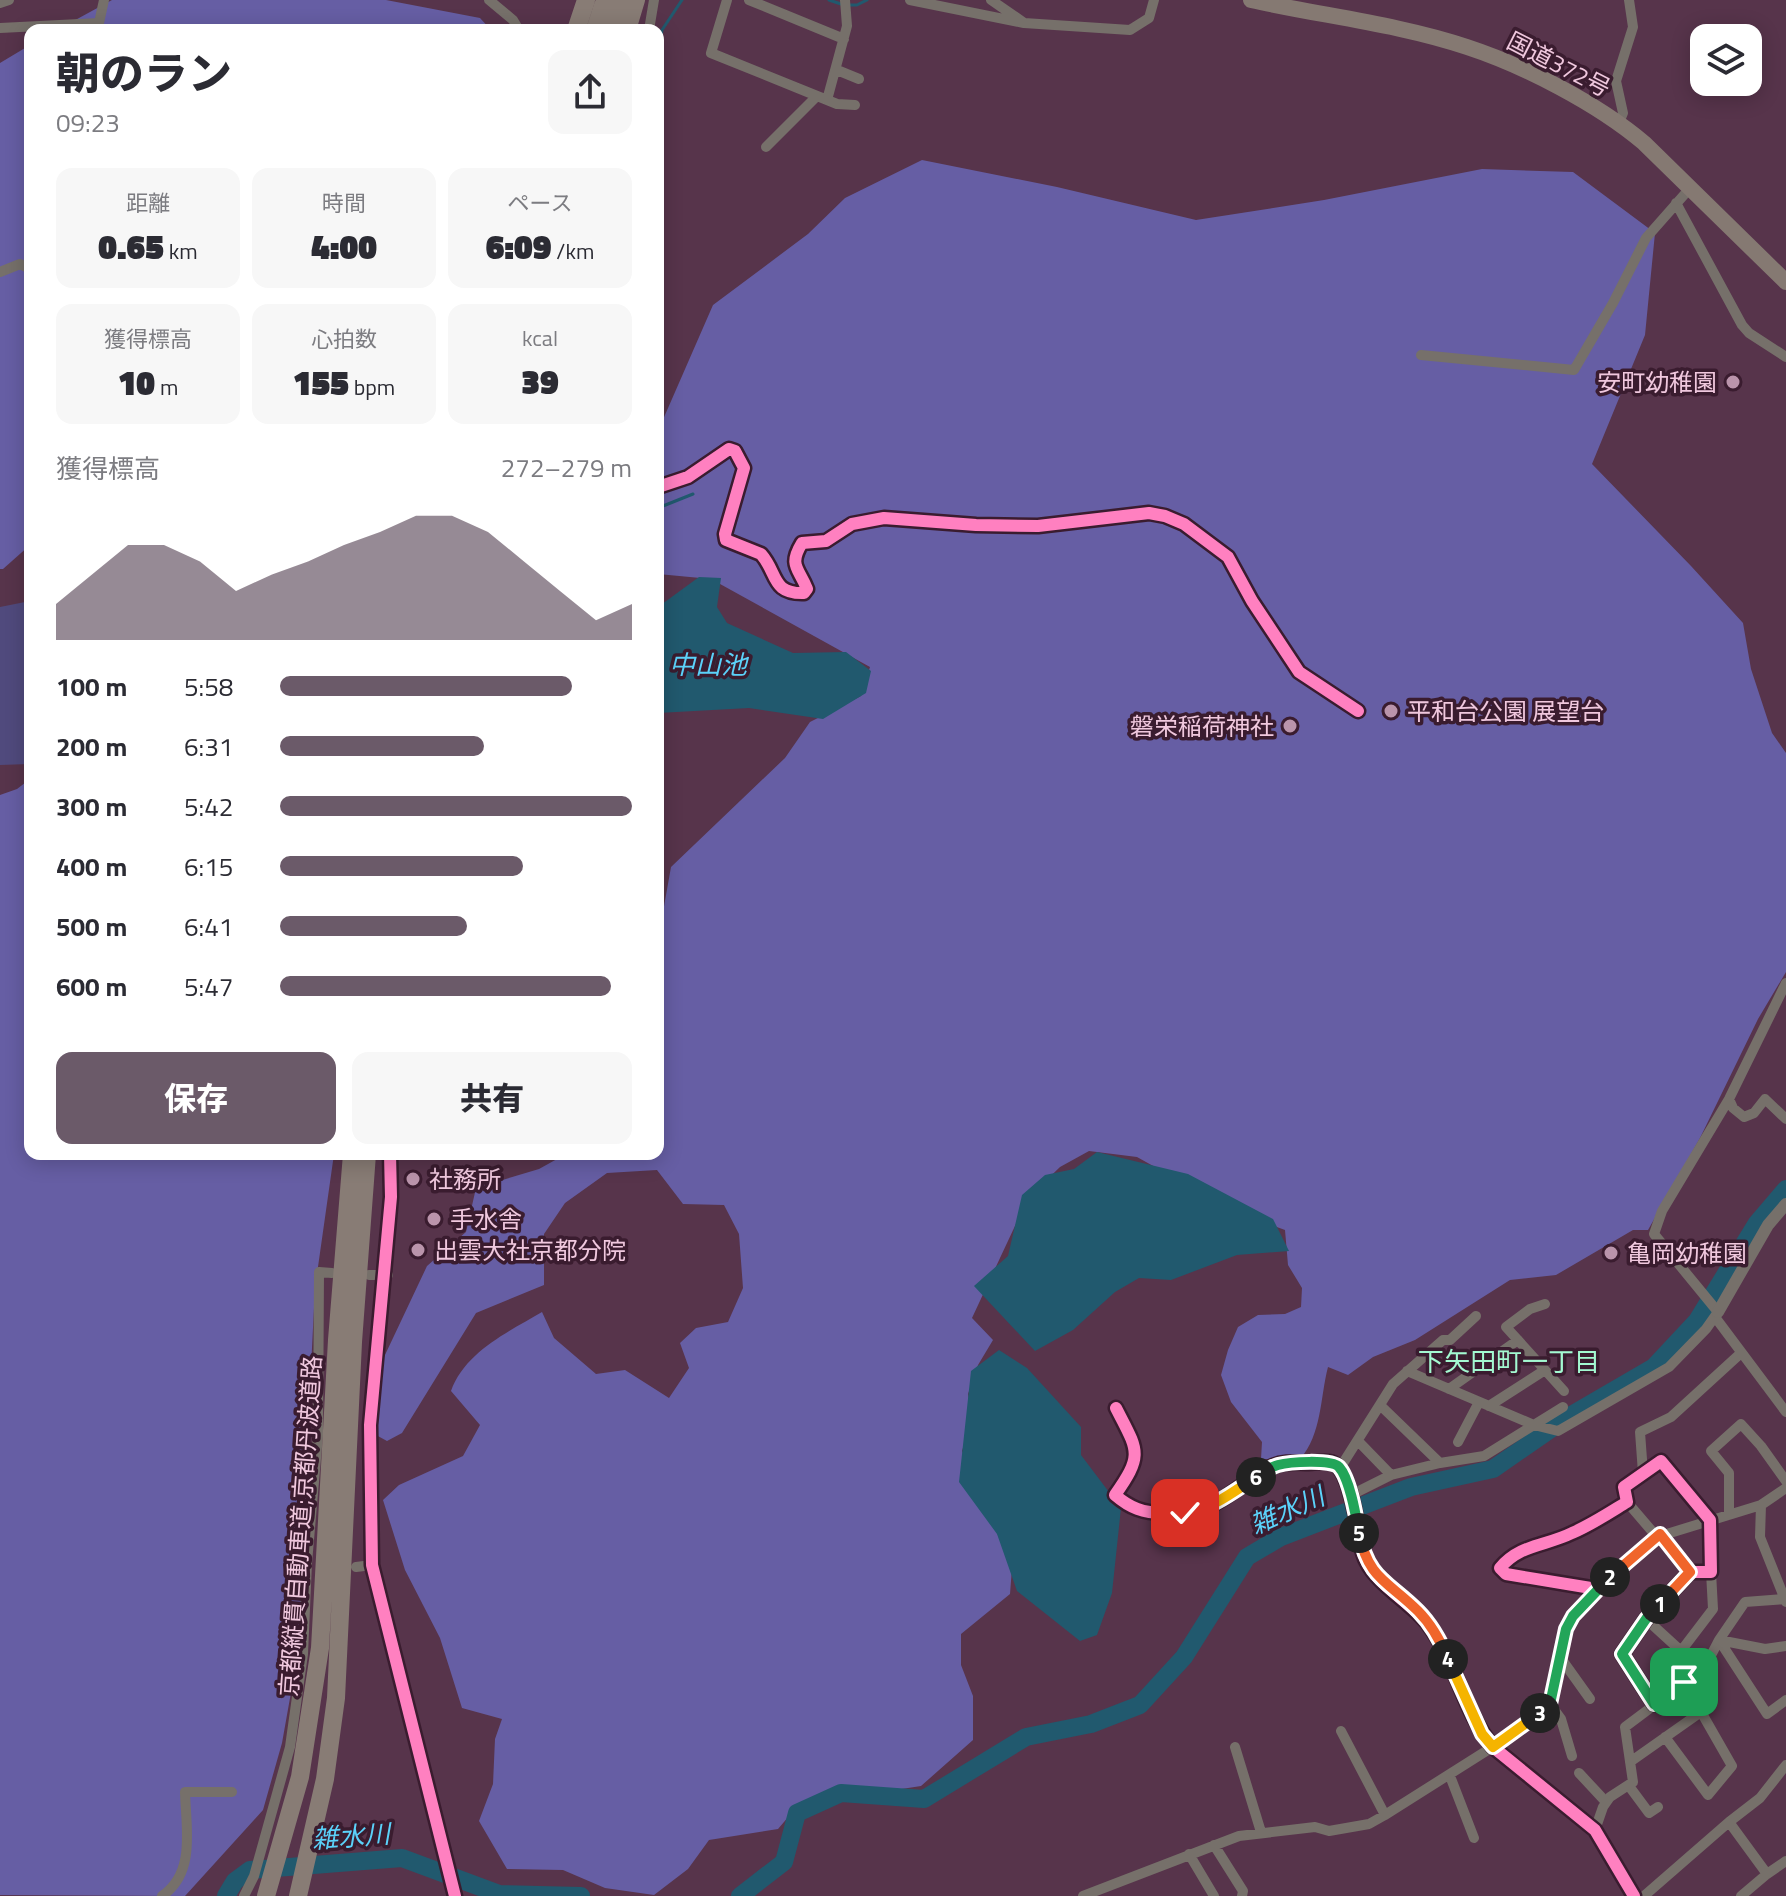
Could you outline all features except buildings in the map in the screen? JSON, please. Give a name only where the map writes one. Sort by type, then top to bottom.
[{"type":"highway","points":[[578,24],[586,0]]},
{"type":"highway","points":[[597,24],[605,0]]},
{"type":"highway","points":[[613,24],[621,0]]},
{"type":"highway","points":[[629,24],[636,0]]},
{"type":"highway","name":"国道372号","points":[[1251,0],[1424,35],[1507,62],[1619,123],[1691,187],[1786,282]]},
{"type":"highway","name":"京都縦貫自動車道;京都丹波道路","points":[[266,1896],[290,1815],[307,1739],[320,1648],[337,1340],[352,1160]]},
{"type":"highway","name":"京都縦貫自動車道;京都丹波道路","points":[[298,1896],[331,1743],[337,1683],[353,1342],[367,1160]]},
{"type":"street","points":[[0,3],[9,0]]},
{"type":"street","points":[[79,24],[99,23],[104,0]]},
{"type":"street","points":[[489,0],[515,24]]},
{"type":"street","points":[[650,24],[654,0]]},
{"type":"street","points":[[727,0],[711,53],[837,104],[855,105]]},
{"type":"street","points":[[749,0],[844,39]]},
{"type":"street","points":[[910,0],[1024,23],[1130,30],[1149,18],[1154,0]]},
{"type":"street","points":[[991,0],[1024,23]]},
{"type":"street","points":[[1619,123],[1623,113],[1616,81],[1633,27],[1629,0]]},
{"type":"street","points":[[766,147],[822,98],[837,70],[847,26],[845,4]]},
{"type":"street","points":[[0,28],[24,27]]},
{"type":"street","points":[[837,70],[859,79]]},
{"type":"street","points":[[1421,355],[1574,370],[1646,238],[1691,187]]},
{"type":"street","points":[[1676,203],[1742,325],[1786,357]]},
{"type":"street","points":[[0,272],[20,264],[24,266]]},
{"type":"street","points":[[664,485],[688,477],[729,449],[735,451],[744,468],[725,534],[726,540],[761,554],[776,583],[782,589],[797,593],[804,593],[807,589],[795,564],[795,554],[802,543],[826,541],[863,520],[884,518],[1038,526],[1149,513],[1165,516],[1184,524],[1228,557],[1252,601],[1299,672],[1358,711]]},
{"type":"street","points":[[1786,983],[1729,1099],[1662,1211],[1654,1234],[1786,1412]]},
{"type":"street","points":[[1729,1099],[1733,1108],[1744,1117],[1754,1113],[1765,1099],[1786,1119]]},
{"type":"street","points":[[390,1160],[387,1275],[376,1341],[370,1425],[372,1565],[455,1896]]},
{"type":"street","points":[[1407,1371],[1534,1425],[1558,1431],[1651,1379],[1683,1353],[1716,1314],[1768,1225],[1786,1204]]},
{"type":"street","points":[[244,1896],[254,1876],[290,1747],[313,1563],[319,1272],[332,1273]]},
{"type":"street","points":[[369,1275],[387,1275]]},
{"type":"street","points":[[1545,1304],[1530,1309],[1506,1327],[1564,1391]]},
{"type":"street","points":[[1340,1468],[1393,1384],[1476,1316]]},
{"type":"street","points":[[1449,1389],[1518,1340]]},
{"type":"street","points":[[1643,1473],[1640,1432],[1671,1417],[1741,1353]]},
{"type":"street","points":[[1458,1442],[1484,1404],[1545,1370]]},
{"type":"street","points":[[1381,1406],[1440,1463]]},
{"type":"street","points":[[1351,1495],[1391,1475],[1484,1456],[1563,1407]]},
{"type":"street","points":[[1116,1408],[1135,1445],[1133,1469],[1115,1495],[1130,1508],[1152,1513],[1198,1511],[1215,1504],[1274,1466],[1288,1462],[1331,1462],[1340,1468],[1351,1495],[1369,1565],[1419,1612],[1431,1629],[1444,1649],[1482,1734],[1493,1747],[1595,1830],[1634,1896]]},
{"type":"street","points":[[1729,1515],[1729,1473],[1711,1451],[1741,1424],[1786,1481]]},
{"type":"street","points":[[1358,1441],[1391,1475]]},
{"type":"street","points":[[1681,1651],[1713,1609],[1710,1520],[1661,1461],[1624,1487],[1627,1502],[1690,1572]]},
{"type":"street","points":[[1083,1896],[1214,1845],[1261,1832],[1315,1827],[1329,1831],[1369,1824],[1385,1815],[1521,1729],[1550,1704],[1566,1629],[1573,1616],[1597,1589],[1658,1536],[1761,1505],[1786,1488]]},
{"type":"street","points":[[1597,1589],[1506,1574],[1500,1568],[1511,1555],[1570,1535],[1627,1502]]},
{"type":"street","points":[[1595,1830],[1606,1802],[1633,1782],[1625,1727],[1705,1667],[1745,1602],[1786,1602],[1760,1537],[1761,1505]]},
{"type":"street","points":[[356,1567],[372,1565]]},
{"type":"street","points":[[1654,1704],[1622,1654],[1646,1619],[1690,1572],[1711,1572]]},
{"type":"street","points":[[1646,1619],[1681,1651],[1705,1667]]},
{"type":"street","points":[[1719,1640],[1765,1649],[1786,1646]]},
{"type":"street","points":[[1719,1640],[1767,1714],[1786,1700]]},
{"type":"street","points":[[1560,1657],[1590,1699]]},
{"type":"street","points":[[1665,1737],[1708,1795],[1732,1766],[1684,1682]]},
{"type":"street","points":[[1550,1704],[1561,1719],[1572,1756]]},
{"type":"street","points":[[1630,1762],[1701,1712]]},
{"type":"street","points":[[1341,1731],[1385,1815]]},
{"type":"street","points":[[1235,1747],[1261,1832]]},
{"type":"street","points":[[1644,1896],[1760,1798],[1786,1765]]},
{"type":"street","points":[[1579,1773],[1606,1802]]},
{"type":"street","points":[[1450,1776],[1474,1838]]},
{"type":"street","points":[[1629,1786],[1649,1813],[1658,1807]]},
{"type":"street","points":[[162,1896],[172,1889],[187,1859],[185,1792],[232,1792]]},
{"type":"street","points":[[1729,1822],[1767,1874]]},
{"type":"street","points":[[1214,1845],[1243,1891],[1242,1896]]},
{"type":"street","points":[[1189,1854],[1214,1896]]},
{"type":"street","points":[[1741,1896],[1786,1861]]},
{"type":"shaded area","points":[[112,0],[386,0],[480,18],[486,24],[68,24]]},
{"type":"shaded area","points":[[24,49],[24,550],[3,569],[0,569],[0,63]]},
{"type":"shaded area","points":[[922,160],[1057,187],[1196,220],[1324,200],[1482,169],[1573,172],[1655,233],[1645,335],[1592,464],[1743,623],[1751,669],[1772,733],[1786,753],[1786,972],[1758,1019],[1700,1138],[1648,1230],[1633,1230],[1556,1275],[1510,1280],[1415,1340],[1373,1357],[1348,1375],[1328,1367],[1313,1438],[1300,1459],[1261,1459],[1262,1442],[1231,1402],[1221,1375],[1238,1327],[1258,1315],[1285,1314],[1301,1307],[1302,1288],[1288,1265],[1285,1230],[1236,1212],[1137,1157],[1089,1151],[1060,1167],[1028,1198],[972,1318],[993,1340],[978,1365],[968,1394],[972,1420],[962,1451],[1012,1568],[1010,1594],[961,1634],[961,1665],[973,1696],[973,1740],[921,1786],[895,1790],[850,1786],[801,1802],[778,1829],[709,1840],[688,1869],[654,1895],[605,1888],[563,1870],[507,1869],[479,1821],[493,1784],[495,1739],[502,1719],[462,1708],[440,1638],[405,1570],[383,1500],[399,1485],[463,1456],[480,1425],[451,1391],[458,1377],[489,1344],[542,1312],[554,1338],[596,1374],[625,1370],[669,1398],[689,1368],[680,1343],[696,1328],[728,1322],[743,1288],[739,1234],[724,1205],[683,1204],[657,1170],[607,1173],[565,1203],[544,1234],[544,1285],[476,1313],[402,1433],[387,1441],[376,1435],[376,1374],[427,1266],[466,1232],[476,1188],[539,1169],[555,1160],[664,1160],[664,906],[671,867],[785,758],[810,722],[861,696],[870,667],[711,579],[664,575],[664,417],[713,305],[808,234],[845,198]]},
{"type":"shaded area","points":[[24,602],[24,764],[0,765],[0,607]]},
{"type":"shaded area","points":[[24,784],[24,1160],[333,1160],[315,1288],[306,1467],[303,1625],[282,1743],[263,1810],[185,1896],[0,1895],[0,795]]},
{"type":"water","name":"中山池","points":[[699,577],[721,578],[717,607],[727,623],[793,653],[846,652],[871,671],[866,693],[823,719],[749,708],[664,713],[664,603]]},
{"type":"water","points":[[1097,1152],[1188,1174],[1273,1219],[1289,1251],[1237,1255],[1171,1280],[1139,1278],[1115,1292],[1073,1330],[1035,1351],[974,1286],[1008,1256],[1022,1195],[1045,1175],[1074,1169]]},
{"type":"water","points":[[999,1350],[1027,1368],[1081,1427],[1081,1455],[1121,1508],[1112,1593],[1097,1635],[1080,1641],[1017,1591],[997,1534],[959,1482],[971,1371]]},
{"type":"waterway","points":[[664,27],[682,0]]},
{"type":"waterway","points":[[829,0],[841,4]]},
{"type":"waterway","points":[[848,5],[867,0]]},
{"type":"waterway","points":[[664,506],[693,494]]},
{"type":"waterway","name":"雑水川","points":[[740,1896],[784,1862],[797,1813],[841,1793],[924,1799],[1026,1737],[1091,1724],[1140,1705],[1184,1657],[1247,1557],[1281,1537],[1411,1487],[1493,1469],[1568,1417],[1654,1367],[1697,1321],[1757,1223],[1786,1189]]},
{"type":"waterway","name":"雑水川","points":[[226,1896],[235,1881],[250,1870],[402,1858],[499,1894],[581,1896]]},
{"type":"cycle path","points":[[664,485],[688,477],[729,449],[735,451],[744,468],[725,534],[726,540],[761,554],[780,586],[804,593],[807,589],[795,562],[802,543],[826,541],[852,524],[884,518],[1038,526],[1149,513],[1165,516],[1184,524],[1228,557],[1252,601],[1299,672],[1358,711]]},
{"type":"cycle path","points":[[390,1160],[391,1197],[370,1425],[372,1565],[455,1896]]},
{"type":"cycle path","points":[[1116,1408],[1135,1452],[1130,1470],[1115,1495],[1143,1511],[1178,1513],[1200,1510],[1282,1463],[1327,1462],[1340,1468],[1350,1490],[1368,1564],[1438,1638],[1483,1733],[1493,1747],[1595,1830],[1634,1896]]},
{"type":"cycle path","points":[[1597,1589],[1506,1574],[1500,1568],[1516,1554],[1579,1530],[1627,1502],[1624,1487],[1661,1461],[1710,1520],[1711,1572],[1690,1572],[1646,1619],[1622,1654],[1654,1704]]},
{"type":"place","name":"安町幼稚園","points":[[1733,382]]},
{"type":"place","name":"平和台公園 展望台","points":[[1391,711]]},
{"type":"place","name":"磐栄稲荷神社","points":[[1290,726]]},
{"type":"place","name":"社務所","points":[[413,1179]]},
{"type":"place","name":"手水舎","points":[[434,1219]]},
{"type":"place","name":"出雲大社京都分院","points":[[418,1250]]},
{"type":"place","name":"亀岡幼稚園","points":[[1611,1253]]},
{"type":"district","name":"下矢田町一丁目","points":[[1509,1361]]},
{"type":"route","points":[[1185,1513],[1215,1504],[1274,1466],[1288,1462],[1331,1462],[1340,1468],[1351,1495],[1369,1565],[1419,1612],[1431,1629],[1444,1649],[1482,1734],[1493,1747],[1521,1729],[1550,1704],[1566,1629],[1573,1616],[1597,1589],[1660,1534],[1690,1572],[1646,1619],[1622,1654],[1654,1704],[1684,1682]]}]
